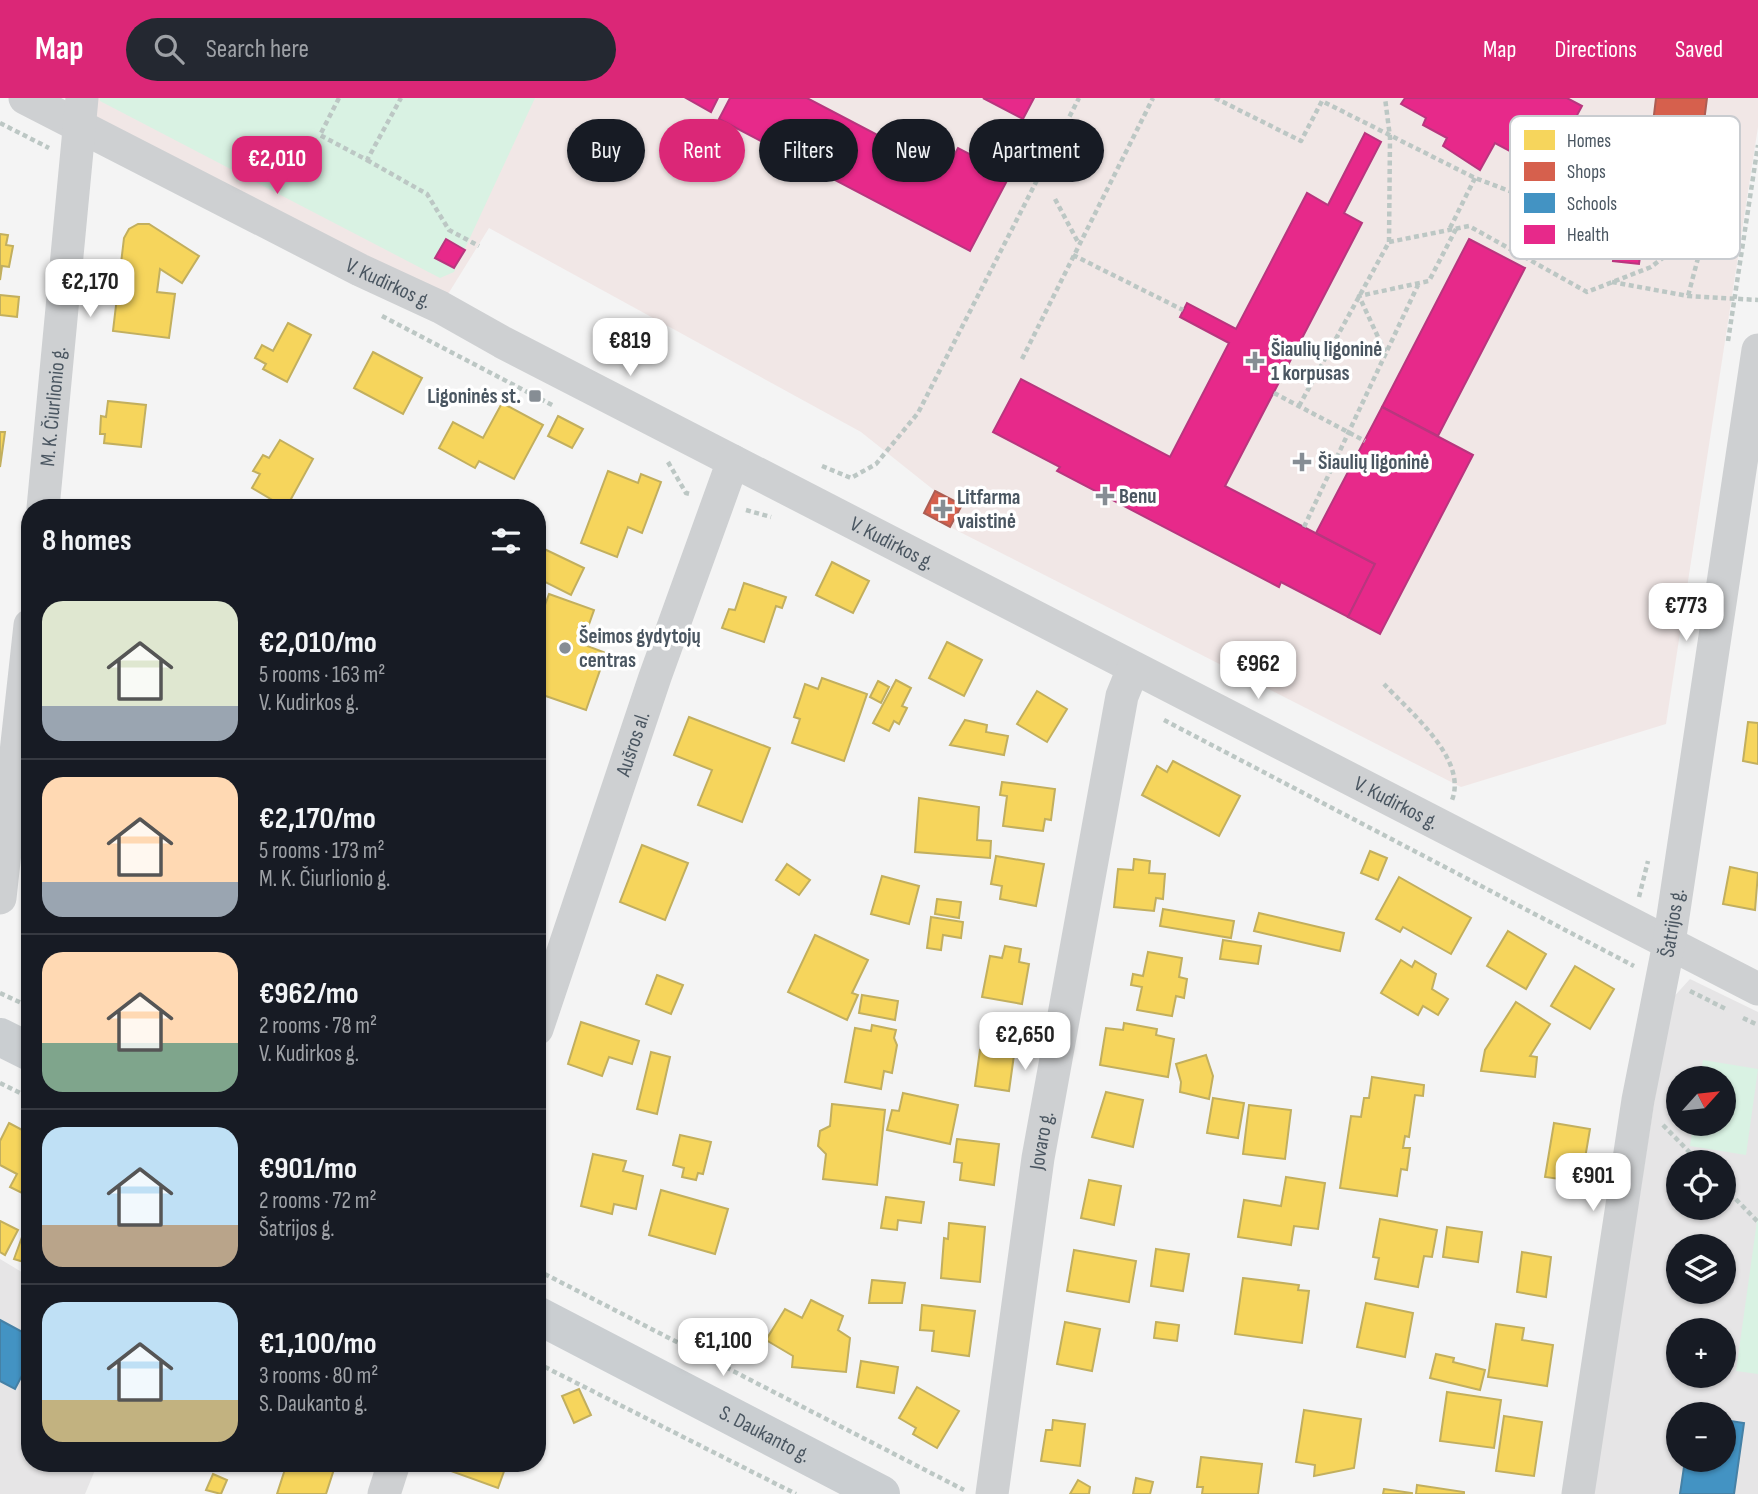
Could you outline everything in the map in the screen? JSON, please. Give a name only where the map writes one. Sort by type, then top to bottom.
[{"type":"main road","points":[[0,1037],[21,1048]]},
{"type":"main road","name":"S. Daukanto g.","points":[[546,1320],[881,1494]]},
{"type":"street","name":"V. Kudirkos g.","points":[[25,98],[80,112],[502,342],[883,536],[1128,682],[1443,825],[1758,989]]},
{"type":"street","name":"M. K. Čiurlionio g.","points":[[44,499],[80,112]]},
{"type":"street","name":"Šatrijos g.","points":[[1578,1494],[1639,1100],[1669,943],[1758,350]]},
{"type":"street","name":"Aušros al.","points":[[546,1002],[655,677],[733,461]]},
{"type":"street","name":"Jovaro g.","points":[[992,1494],[1038,1158],[1128,682]]},
{"type":"street","points":[[0,898],[21,707]]},
{"type":"street","points":[[384,1494],[391,1472]]},
{"type":"path","points":[[339,98],[320,135],[427,194],[449,230],[479,246]]},
{"type":"path","points":[[367,160],[401,98]]},
{"type":"path","points":[[822,466],[850,478],[876,464],[918,413],[1079,98]]},
{"type":"path","points":[[1022,359],[1153,98]]},
{"type":"path","points":[[1215,98],[1301,141],[1323,99],[1390,137],[1475,178],[1510,191]]},
{"type":"path","points":[[1299,406],[1389,242],[1390,137],[1385,98]]},
{"type":"path","points":[[0,123],[76,163]]},
{"type":"path","points":[[1450,228],[1475,178]]},
{"type":"path","points":[[1055,199],[1079,244]]},
{"type":"path","points":[[1389,242],[1469,226],[1510,249]]},
{"type":"path","points":[[1359,296],[1429,281],[1457,227]]},
{"type":"path","points":[[1073,255],[1183,310]]},
{"type":"path","points":[[1528,259],[1587,292],[1651,267],[1661,259]]},
{"type":"path","points":[[1688,296],[1698,259]]},
{"type":"path","points":[[1611,282],[1688,296],[1758,300]]},
{"type":"path","points":[[1304,527],[1418,285]]},
{"type":"path","points":[[1359,296],[1385,352]]},
{"type":"path","points":[[370,310],[560,409]]},
{"type":"path","points":[[1274,393],[1365,441]]},
{"type":"path","points":[[657,457],[669,463],[686,493],[776,518]]},
{"type":"path","points":[[1128,682],[1247,766],[1640,969],[1758,1025]]},
{"type":"path","points":[[1384,684],[1448,755],[1457,779],[1455,793],[1443,825]]},
{"type":"path","points":[[0,993],[21,1003]]},
{"type":"path","points":[[0,1083],[21,1094]]},
{"type":"path","points":[[1639,1100],[1687,1150]]},
{"type":"path","points":[[1736,1200],[1758,1222]]},
{"type":"path","points":[[546,1275],[974,1494]]},
{"type":"path","points":[[546,1368],[796,1494]]},
{"type":"shaded area","name":"Šiaulių ligoninė","points":[[82,98],[1758,98],[1758,127],[1740,244],[1740,116],[1510,116],[1510,259],[1738,259],[1666,724],[1461,787],[950,527],[961,504],[935,491],[861,432],[489,228],[440,307],[78,125]]},
{"type":"shaded area","points":[[1690,979],[1758,1012],[1758,1494],[1593,1494],[1670,1001]]},
{"type":"shaded area","points":[[0,1259],[21,1272],[21,1472],[94,1472],[85,1494],[0,1494]]},
{"type":"green space","points":[[100,98],[535,98],[454,272],[440,278],[100,101]]},
{"type":"green space","points":[[1703,1060],[1758,1069],[1746,1155],[1736,1153],[1736,1150],[1690,1146],[1691,1136],[1736,1136],[1736,1066],[1702,1066]]},
{"type":"green space","points":[[1758,1214],[1758,1374],[1736,1371]]},
{"type":"building: Homes","points":[[138,224],[149,224],[199,256],[182,283],[160,269],[157,292],[175,294],[169,338],[113,331],[124,238],[129,229]]},
{"type":"building: Homes","points":[[0,234],[8,235],[6,245],[13,246],[9,267],[2,266],[0,280]]},
{"type":"building: Homes","points":[[0,295],[19,297],[17,317],[0,315]]},
{"type":"building: Homes","points":[[288,323],[311,335],[287,382],[263,369],[266,364],[255,358],[262,345],[273,351]]},
{"type":"building: Homes","points":[[373,352],[422,378],[403,414],[354,388]]},
{"type":"building: Homes","points":[[108,401],[146,405],[141,447],[104,443],[105,434],[100,434],[101,416],[106,417]]},
{"type":"building: Homes","points":[[502,403],[543,425],[514,479],[479,461],[475,468],[439,448],[453,422],[483,438]]},
{"type":"building: Homes","points":[[558,416],[583,429],[572,448],[548,436]]},
{"type":"building: Homes","points":[[0,432],[5,432],[0,467]]},
{"type":"building: Homes","points":[[280,440],[313,459],[291,499],[271,499],[252,488],[260,474],[253,471],[263,455],[269,458]]},
{"type":"building: Homes","points":[[608,471],[638,483],[641,474],[661,482],[642,533],[628,527],[617,557],[581,543]]},
{"type":"building: Homes","points":[[546,550],[584,568],[571,595],[546,582]]},
{"type":"building: Homes","points":[[832,562],[869,581],[853,613],[816,595]]},
{"type":"building: Homes","points":[[744,583],[786,597],[782,608],[776,606],[764,642],[722,628],[729,609],[735,610]]},
{"type":"building: Homes","name":"Šeimos gydytojų centras","points":[[549,594],[594,610],[582,644],[606,653],[586,710],[546,696],[546,602]]},
{"type":"building: Homes","points":[[947,642],[982,660],[964,696],[929,678]]},
{"type":"building: Homes","points":[[822,678],[867,694],[844,761],[792,743],[800,719],[794,717],[805,684],[818,689]]},
{"type":"building: Homes","points":[[896,680],[911,688],[902,706],[907,708],[899,724],[894,721],[889,731],[873,723]]},
{"type":"building: Homes","points":[[878,681],[889,687],[881,703],[870,697]]},
{"type":"building: Homes","points":[[1037,691],[1067,709],[1047,742],[1017,724]]},
{"type":"building: Homes","points":[[689,717],[770,748],[742,822],[698,805],[712,770],[674,755]]},
{"type":"building: Homes","points":[[965,720],[987,725],[986,732],[1008,736],[1004,755],[950,745]]},
{"type":"building: Homes","points":[[1748,722],[1758,723],[1758,764],[1743,761]]},
{"type":"building: Homes","points":[[1173,761],[1240,796],[1219,836],[1142,795],[1157,766],[1167,772]]},
{"type":"building: Homes","points":[[1002,782],[1055,789],[1051,820],[1045,819],[1043,831],[1003,826],[1007,796],[1000,795]]},
{"type":"building: Homes","points":[[919,798],[979,807],[977,840],[991,841],[990,858],[915,852]]},
{"type":"building: Homes","points":[[642,845],[688,863],[665,920],[620,902]]},
{"type":"building: Homes","points":[[1370,851],[1387,858],[1378,880],[1361,873]]},
{"type":"building: Homes","points":[[996,856],[1044,864],[1036,906],[1000,899],[1002,886],[991,884]]},
{"type":"building: Homes","points":[[1134,859],[1150,861],[1149,873],[1165,874],[1163,899],[1156,898],[1154,911],[1114,907],[1118,869],[1133,870]]},
{"type":"building: Homes","points":[[787,864],[810,880],[799,895],[776,880]]},
{"type":"building: Homes","points":[[1730,867],[1758,873],[1755,910],[1723,904]]},
{"type":"building: Homes","points":[[882,876],[919,886],[909,924],[871,914]]},
{"type":"building: Homes","points":[[1399,877],[1471,918],[1451,954],[1403,927],[1400,932],[1376,919]]},
{"type":"building: Homes","points":[[937,899],[961,902],[959,918],[935,914]]},
{"type":"building: Homes","points":[[1163,909],[1234,921],[1231,938],[1160,926]]},
{"type":"building: Homes","points":[[1259,913],[1344,933],[1340,951],[1254,931]]},
{"type":"building: Homes","points":[[931,917],[963,922],[961,938],[943,935],[941,950],[927,948]]},
{"type":"building: Homes","points":[[1508,931],[1546,954],[1526,989],[1487,966]]},
{"type":"building: Homes","points":[[815,935],[868,960],[852,993],[858,995],[847,1020],[788,992]]},
{"type":"building: Homes","points":[[1223,940],[1261,946],[1258,964],[1220,959]]},
{"type":"building: Homes","points":[[1005,946],[1021,949],[1019,962],[1029,964],[1022,1004],[982,997],[990,956],[1002,958]]},
{"type":"building: Homes","points":[[1148,952],[1182,958],[1179,977],[1187,979],[1184,998],[1176,996],[1172,1016],[1137,1010],[1142,987],[1131,985],[1133,974],[1143,976]]},
{"type":"building: Homes","points":[[1401,960],[1412,967],[1415,961],[1436,974],[1432,989],[1448,999],[1438,1015],[1423,1006],[1418,1015],[1381,993]]},
{"type":"building: Homes","points":[[1575,966],[1614,989],[1590,1029],[1551,1006]]},
{"type":"building: Homes","points":[[657,975],[683,985],[671,1014],[646,1004]]},
{"type":"building: Homes","points":[[862,995],[898,1001],[895,1020],[859,1013]]},
{"type":"building: Homes","points":[[1516,1002],[1550,1024],[1530,1056],[1537,1057],[1535,1077],[1481,1071],[1485,1050]]},
{"type":"building: Homes","points":[[581,1022],[639,1041],[632,1064],[609,1057],[602,1076],[568,1064]]},
{"type":"building: Homes","points":[[1124,1023],[1157,1029],[1156,1035],[1174,1039],[1168,1077],[1100,1065],[1106,1028],[1123,1030]]},
{"type":"building: Homes","points":[[872,1025],[896,1030],[894,1038],[897,1045],[892,1073],[884,1071],[881,1089],[845,1082],[855,1028],[871,1031]]},
{"type":"building: Homes","points":[[980,1050],[1014,1055],[1009,1091],[975,1086]]},
{"type":"building: Homes","points":[[651,1052],[670,1057],[657,1114],[637,1109]]},
{"type":"building: Homes","points":[[1206,1055],[1213,1076],[1209,1099],[1180,1092],[1181,1082],[1176,1064]]},
{"type":"building: Homes","points":[[1372,1077],[1424,1085],[1423,1096],[1415,1095],[1409,1137],[1405,1136],[1403,1148],[1410,1148],[1407,1170],[1401,1169],[1397,1196],[1340,1188],[1351,1116],[1361,1117],[1364,1098],[1369,1098]]},
{"type":"building: Homes","points":[[1106,1092],[1143,1100],[1133,1147],[1092,1137]]},
{"type":"building: Homes","points":[[903,1093],[958,1105],[950,1144],[887,1130],[892,1110],[899,1111]]},
{"type":"building: Homes","points":[[1213,1098],[1244,1103],[1238,1138],[1207,1133]]},
{"type":"building: Homes","points":[[832,1104],[885,1110],[877,1185],[823,1179],[826,1154],[818,1146],[820,1131],[830,1126]]},
{"type":"building: Homes","points":[[1249,1105],[1291,1110],[1285,1159],[1243,1154]]},
{"type":"building: Homes","points":[[9,1123],[21,1129],[21,1192],[10,1187],[17,1174],[0,1165],[0,1141]]},
{"type":"building: Homes","points":[[1554,1123],[1590,1129],[1581,1182],[1545,1177]]},
{"type":"building: Homes","points":[[680,1135],[711,1142],[703,1174],[698,1173],[696,1180],[682,1177],[684,1168],[673,1165]]},
{"type":"building: Homes","points":[[957,1139],[999,1144],[994,1185],[960,1180],[962,1163],[954,1162]]},
{"type":"building: Homes","points":[[593,1154],[626,1161],[623,1171],[643,1176],[636,1209],[614,1204],[612,1214],[581,1206]]},
{"type":"building: Homes","points":[[1286,1177],[1325,1183],[1318,1229],[1294,1226],[1291,1245],[1238,1237],[1244,1200],[1281,1206]]},
{"type":"building: Homes","points":[[1089,1180],[1121,1186],[1114,1225],[1081,1218]]},
{"type":"building: Homes","points":[[661,1190],[728,1209],[715,1254],[649,1235]]},
{"type":"building: Homes","points":[[886,1197],[924,1202],[921,1223],[898,1220],[897,1230],[881,1228]]},
{"type":"building: Homes","points":[[1380,1219],[1437,1230],[1432,1257],[1424,1256],[1418,1287],[1375,1279],[1379,1258],[1373,1257]]},
{"type":"building: Homes","points":[[0,1221],[18,1230],[5,1255],[0,1252]]},
{"type":"building: Homes","points":[[949,1223],[985,1227],[980,1282],[941,1278],[944,1238],[948,1239]]},
{"type":"building: Homes","points":[[1447,1227],[1482,1232],[1478,1262],[1443,1257]]},
{"type":"building: Homes","points":[[21,1240],[21,1261],[14,1259]]},
{"type":"building: Homes","points":[[1156,1249],[1189,1254],[1183,1291],[1151,1286]]},
{"type":"building: Homes","points":[[1074,1250],[1136,1261],[1129,1302],[1067,1291]]},
{"type":"building: Homes","points":[[1522,1252],[1551,1257],[1546,1297],[1517,1292]]},
{"type":"building: Homes","points":[[1243,1278],[1299,1285],[1298,1290],[1309,1291],[1302,1343],[1235,1334]]},
{"type":"building: Homes","points":[[872,1280],[905,1283],[902,1303],[869,1303]]},
{"type":"building: Homes","points":[[811,1300],[843,1316],[838,1330],[850,1338],[846,1372],[792,1367],[793,1356],[766,1340],[785,1309],[802,1318]]},
{"type":"building: Homes","points":[[1366,1303],[1413,1313],[1405,1357],[1357,1347]]},
{"type":"building: Homes","points":[[922,1305],[975,1311],[969,1356],[932,1351],[934,1331],[920,1330]]},
{"type":"building: Homes","points":[[1065,1322],[1100,1329],[1092,1371],[1057,1364]]},
{"type":"building: Homes","points":[[1156,1322],[1179,1325],[1177,1341],[1154,1338]]},
{"type":"building: Homes","points":[[1496,1324],[1524,1328],[1522,1340],[1553,1345],[1547,1386],[1488,1377]]},
{"type":"building: Homes","points":[[1436,1354],[1454,1358],[1453,1362],[1485,1370],[1480,1390],[1430,1378]]},
{"type":"building: Homes","points":[[861,1361],[898,1367],[894,1393],[857,1387]]},
{"type":"building: Homes","points":[[917,1387],[959,1411],[937,1448],[913,1434],[916,1428],[899,1418]]},
{"type":"building: Homes","points":[[579,1389],[591,1415],[574,1423],[562,1396]]},
{"type":"building: Homes","points":[[1447,1392],[1501,1400],[1494,1448],[1440,1441]]},
{"type":"building: Homes","points":[[1304,1410],[1361,1419],[1354,1468],[1314,1476],[1315,1465],[1296,1462]]},
{"type":"building: Homes","points":[[1504,1416],[1542,1422],[1534,1476],[1496,1471]]},
{"type":"building: Homes","points":[[1053,1420],[1085,1424],[1080,1466],[1041,1461],[1046,1430],[1052,1430]]},
{"type":"building: Homes","points":[[1201,1457],[1262,1464],[1258,1494],[1202,1494],[1203,1487],[1197,1487]]},
{"type":"building: Homes","points":[[284,1472],[333,1472],[326,1494],[277,1494]]},
{"type":"building: Homes","points":[[454,1472],[504,1472],[498,1488]]},
{"type":"building: Homes","points":[[213,1474],[227,1480],[221,1494],[206,1490]]},
{"type":"building: Homes","points":[[1136,1478],[1153,1482],[1150,1494],[1133,1494]]},
{"type":"building: Homes","points":[[1078,1480],[1090,1487],[1089,1494],[1070,1494]]},
{"type":"building: Homes","points":[[1417,1485],[1464,1492],[1464,1494],[1416,1494]]},
{"type":"building: Homes","points":[[1384,1489],[1412,1493],[1412,1494],[1383,1494]]},
{"type":"building: Shops","points":[[1656,98],[1707,98],[1705,116],[1654,116]]},
{"type":"building: Shops","name":"Litfarma vaistinė","points":[[935,491],[962,505],[950,527],[924,513]]},
{"type":"building: Schools","points":[[0,1320],[21,1331],[21,1377],[15,1389],[0,1381]]},
{"type":"building: Schools","points":[[1736,1422],[1744,1423],[1734,1494],[1680,1494],[1683,1472],[1736,1472]]},
{"type":"building: Health","points":[[686,98],[718,98],[711,112]]},
{"type":"building: Health","points":[[730,98],[807,98],[847,119],[759,119],[759,140],[745,133],[745,119],[719,119]]},
{"type":"building: Health","points":[[983,98],[1034,98],[1023,119]]},
{"type":"building: Health","points":[[1405,98],[1567,98],[1582,106],[1577,116],[1510,116],[1510,151],[1495,143],[1480,170],[1443,146],[1447,138],[1423,125],[1426,118],[1401,104]]},
{"type":"building: Health","points":[[858,125],[872,132],[872,182],[955,182],[955,154],[958,148],[969,154],[969,182],[1006,182],[970,251],[839,182],[858,182]]},
{"type":"building: Health","name":"Šiaulių ligoninė 1 korpusas","points":[[1365,133],[1381,142],[1344,213],[1362,223],[1225,486],[1375,564],[1348,617],[1281,582],[1279,587],[1057,471],[1060,467],[993,432],[1021,379],[1170,457],[1229,343],[1180,317],[1187,303],[1236,329],[1307,193],[1328,205]]},
{"type":"building: Health","points":[[446,239],[465,250],[454,268],[435,258]]},
{"type":"building: Health","points":[[1469,239],[1525,268],[1438,436],[1382,407]]},
{"type":"building: Health","points":[[1613,259],[1640,259],[1639,264]]},
{"type":"building: Health","points":[[1382,407],[1473,455],[1380,634],[1348,617],[1375,564],[1316,533]]},
{"type":"place","name":"Šiaulių ligoninė 1 korpusas","points":[[1255,361]]},
{"type":"place","name":"Ligoninės st.","points":[[535,396]]},
{"type":"place","name":"Šiaulių ligoninė","points":[[1302,462]]},
{"type":"place","name":"Benu","points":[[1105,496]]},
{"type":"place","name":"Litfarma vaistinė","points":[[943,509]]},
{"type":"place","name":"Šeimos gydytojų centras","points":[[565,648]]}]
